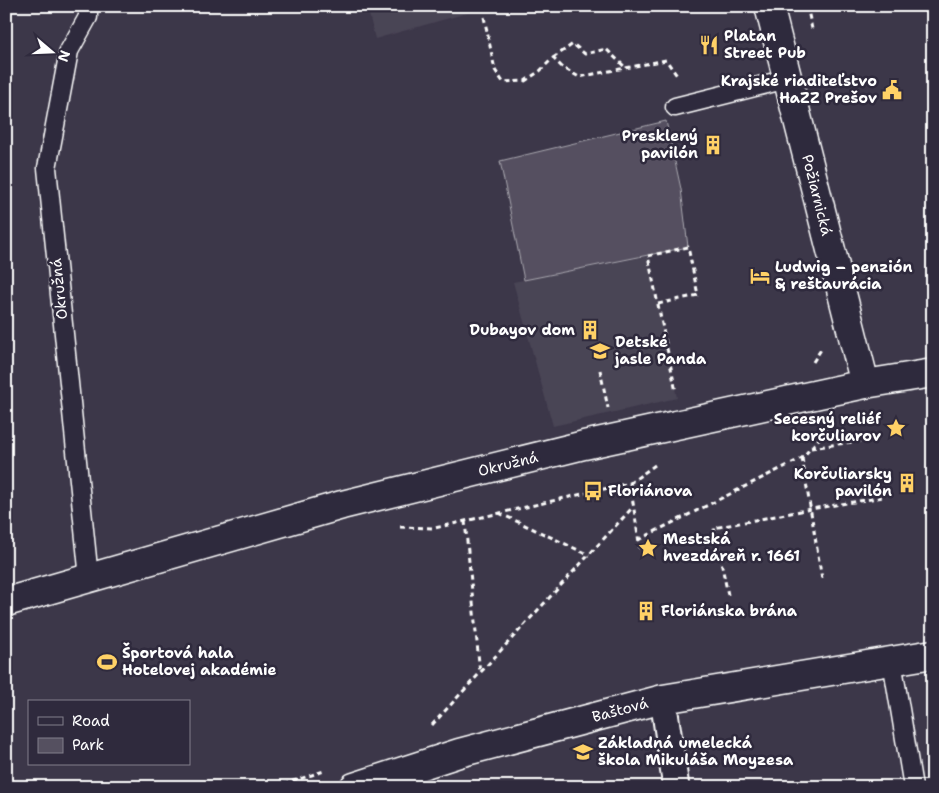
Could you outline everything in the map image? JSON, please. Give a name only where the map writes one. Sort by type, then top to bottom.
[{"type":"street","name":"Požiarnická","points":[[769,6],[865,384]]},
{"type":"street","name":"Okružná","points":[[6,602],[350,502],[584,445],[865,384],[933,373]]},
{"type":"street","name":"Baštová","points":[[354,787],[384,782],[459,753],[663,699],[933,654]]},
{"type":"street","points":[[663,699],[676,787]]},
{"type":"lane","name":"Okružná","points":[[88,6],[88,17],[69,51],[46,168],[89,578]]},
{"type":"lane","points":[[676,107],[787,79]]},
{"type":"lane","points":[[892,661],[913,787]]},
{"type":"path","points":[[484,17],[495,70],[503,82],[525,81],[573,44],[585,54],[606,49],[626,68]]},
{"type":"path","points":[[553,58],[579,77],[666,60],[679,78]]},
{"type":"path","points":[[658,304],[698,295],[688,247],[648,256],[677,398]]},
{"type":"path","points":[[600,370],[609,413]]},
{"type":"path","points":[[638,540],[802,458],[830,426]]},
{"type":"path","points":[[810,448],[873,438]]},
{"type":"path","points":[[802,458],[822,579]]},
{"type":"path","points":[[394,527],[435,528],[630,483],[660,462]]},
{"type":"path","points":[[630,483],[640,549]]},
{"type":"path","points":[[728,595],[714,528],[811,509],[883,498]]},
{"type":"path","points":[[429,729],[633,507]]},
{"type":"path","points":[[499,513],[589,555]]},
{"type":"path","points":[[465,521],[480,674]]},
{"type":"shaded area","points":[[367,6],[492,6],[375,39]]},
{"type":"shaded area","name":"Detské jasle Panda","points":[[648,256],[677,398],[553,426],[513,282]]},
{"type":"green space","points":[[666,121],[681,189],[688,247],[524,280],[500,161]]},
{"type":"place","name":"Platan Street Pub","points":[[709,45]]},
{"type":"place","name":"Krajské riaditeľstvo HaZZ Prešov","points":[[892,90]]},
{"type":"place","name":"Presklený pavilón","points":[[713,145]]},
{"type":"place","name":"Ludwig – penzión & reštaurácia","points":[[760,276]]},
{"type":"place","name":"Dubayov dom","points":[[590,330]]},
{"type":"place","name":"Detské jasle Panda","points":[[600,351]]},
{"type":"place","name":"Secesný reliéf korčuliarov","points":[[896,428]]},
{"type":"place","name":"Korčuliarsky pavilón","points":[[907,483]]},
{"type":"place","name":"Floriánova","points":[[593,491]]},
{"type":"place","name":"Mestská hvezdáreň r. 1661","points":[[648,548]]},
{"type":"place","name":"Floriánska brána","points":[[646,611]]},
{"type":"place","name":"Športová hala Hotelovej akadémie","points":[[107,662]]},
{"type":"place","name":"Základná umelecká škola Mikuláša Moyzesa","points":[[583,752]]}]
